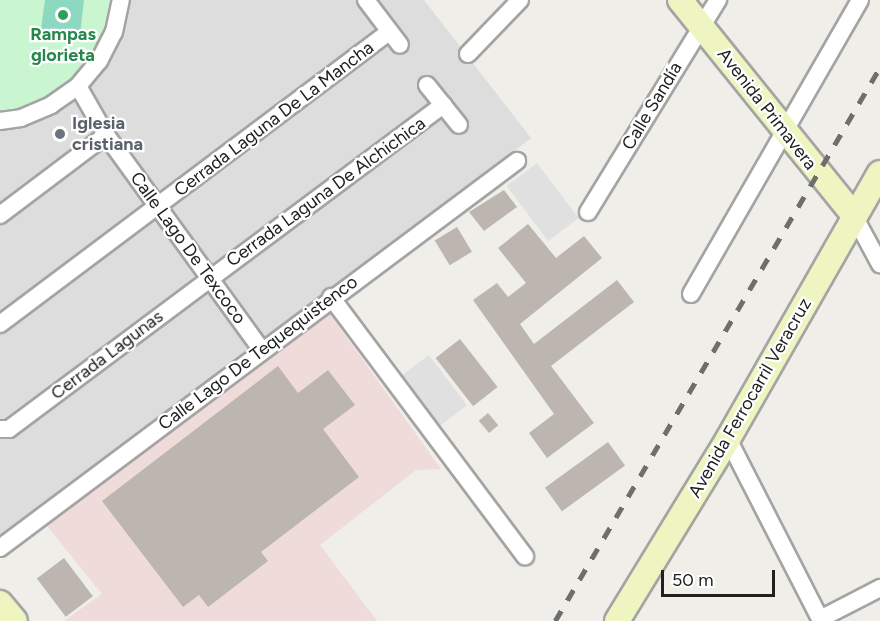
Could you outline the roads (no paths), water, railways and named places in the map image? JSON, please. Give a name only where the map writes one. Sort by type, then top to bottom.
[{"type":"street","points":[[0,121],[51,105],[78,86],[99,61],[114,32],[121,0]]},
{"type":"street","points":[[366,0],[400,45]]},
{"type":"street","points":[[468,54],[520,0]]},
{"type":"street","name":"Avenida Primavera","points":[[680,0],[854,216]]},
{"type":"street","name":"Calle Sandía","points":[[588,212],[718,0]]},
{"type":"street","points":[[692,294],[860,0]]},
{"type":"street","name":"Cerrada Laguna De La Mancha","points":[[0,324],[389,32]]},
{"type":"street","points":[[428,85],[459,125]]},
{"type":"street","name":"Calle Lago De Texcoco","points":[[78,86],[106,135],[261,349]]},
{"type":"street","name":"Cerrada Laguna De Alchichica","points":[[210,278],[443,105]]},
{"type":"street","points":[[0,215],[106,135]]},
{"type":"street","name":"Calle Lago De Tequequistenco","points":[[0,548],[261,349],[517,161]]},
{"type":"street","name":"Avenida Ferrocarril Veracruz","points":[[617,621],[728,439],[880,173]]},
{"type":"street","points":[[854,216],[880,264]]},
{"type":"street","name":"Cerrada Lagunas","points":[[2,430],[210,278]]},
{"type":"street","points":[[331,297],[525,556]]},
{"type":"street","points":[[728,439],[820,620],[880,588]]},
{"type":"street","points":[[0,603],[15,621]]},
{"type":"railway","points":[[555,621],[880,67]]},
{"type":"place","name":"Rampas glorieta","points":[[63,15]]},
{"type":"place","name":"Iglesia cristiana","points":[[60,134]]}]
